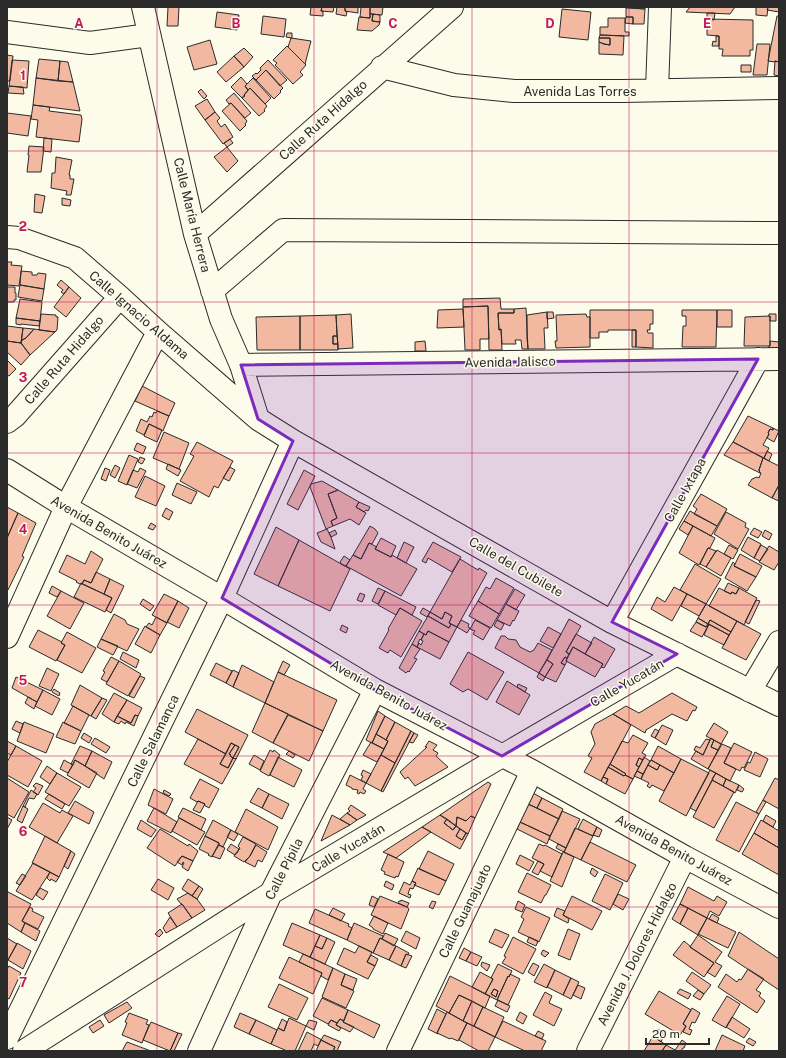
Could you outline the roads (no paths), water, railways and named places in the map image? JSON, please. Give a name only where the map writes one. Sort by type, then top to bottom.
[{"type":"street","name":"Calle María Herrera","points":[[143,7],[195,234],[221,319],[241,365],[258,418]]},
{"type":"street","name":"Calle Ruta Hidalgo","points":[[195,234],[382,67],[452,7]]},
{"type":"street","points":[[657,90],[660,7]]},
{"type":"street","points":[[7,32],[90,43],[149,35]]},
{"type":"street","name":"Avenida Las Torres","points":[[382,67],[454,85],[514,91],[779,88]]},
{"type":"street","points":[[212,291],[283,230],[779,233]]},
{"type":"street","name":"Calle Ignacio Aldama","points":[[7,237],[19,238],[75,258],[258,418]]},
{"type":"street","name":"Calle Ruta Hidalgo","points":[[7,422],[16,416],[120,297]]},
{"type":"street","points":[[7,637],[66,508],[158,332]]},
{"type":"street","name":"Calle Ixtapa","points":[[612,622],[758,359]]},
{"type":"street","name":"Avenida Jalisco","points":[[241,365],[779,359]]},
{"type":"street","name":"Calle del Cubilete","points":[[258,418],[293,441],[612,622],[779,705]]},
{"type":"street","name":"Calle Salamanca","points":[[7,1038],[222,598],[293,441]]},
{"type":"street","name":"Avenida Benito Juárez","points":[[7,470],[66,508],[222,598],[375,690],[532,771],[685,857],[779,907]]},
{"type":"street","points":[[750,691],[779,642]]},
{"type":"street","name":"Calle Yucatán","points":[[24,1051],[271,893],[677,654]]},
{"type":"street","name":"Calle Pípila","points":[[199,1051],[271,893],[375,690]]},
{"type":"street","name":"Calle Guanajuato","points":[[398,1051],[532,771]]},
{"type":"street","name":"Avenida J. Dolores Hidalgo","points":[[588,1051],[685,857]]}]
